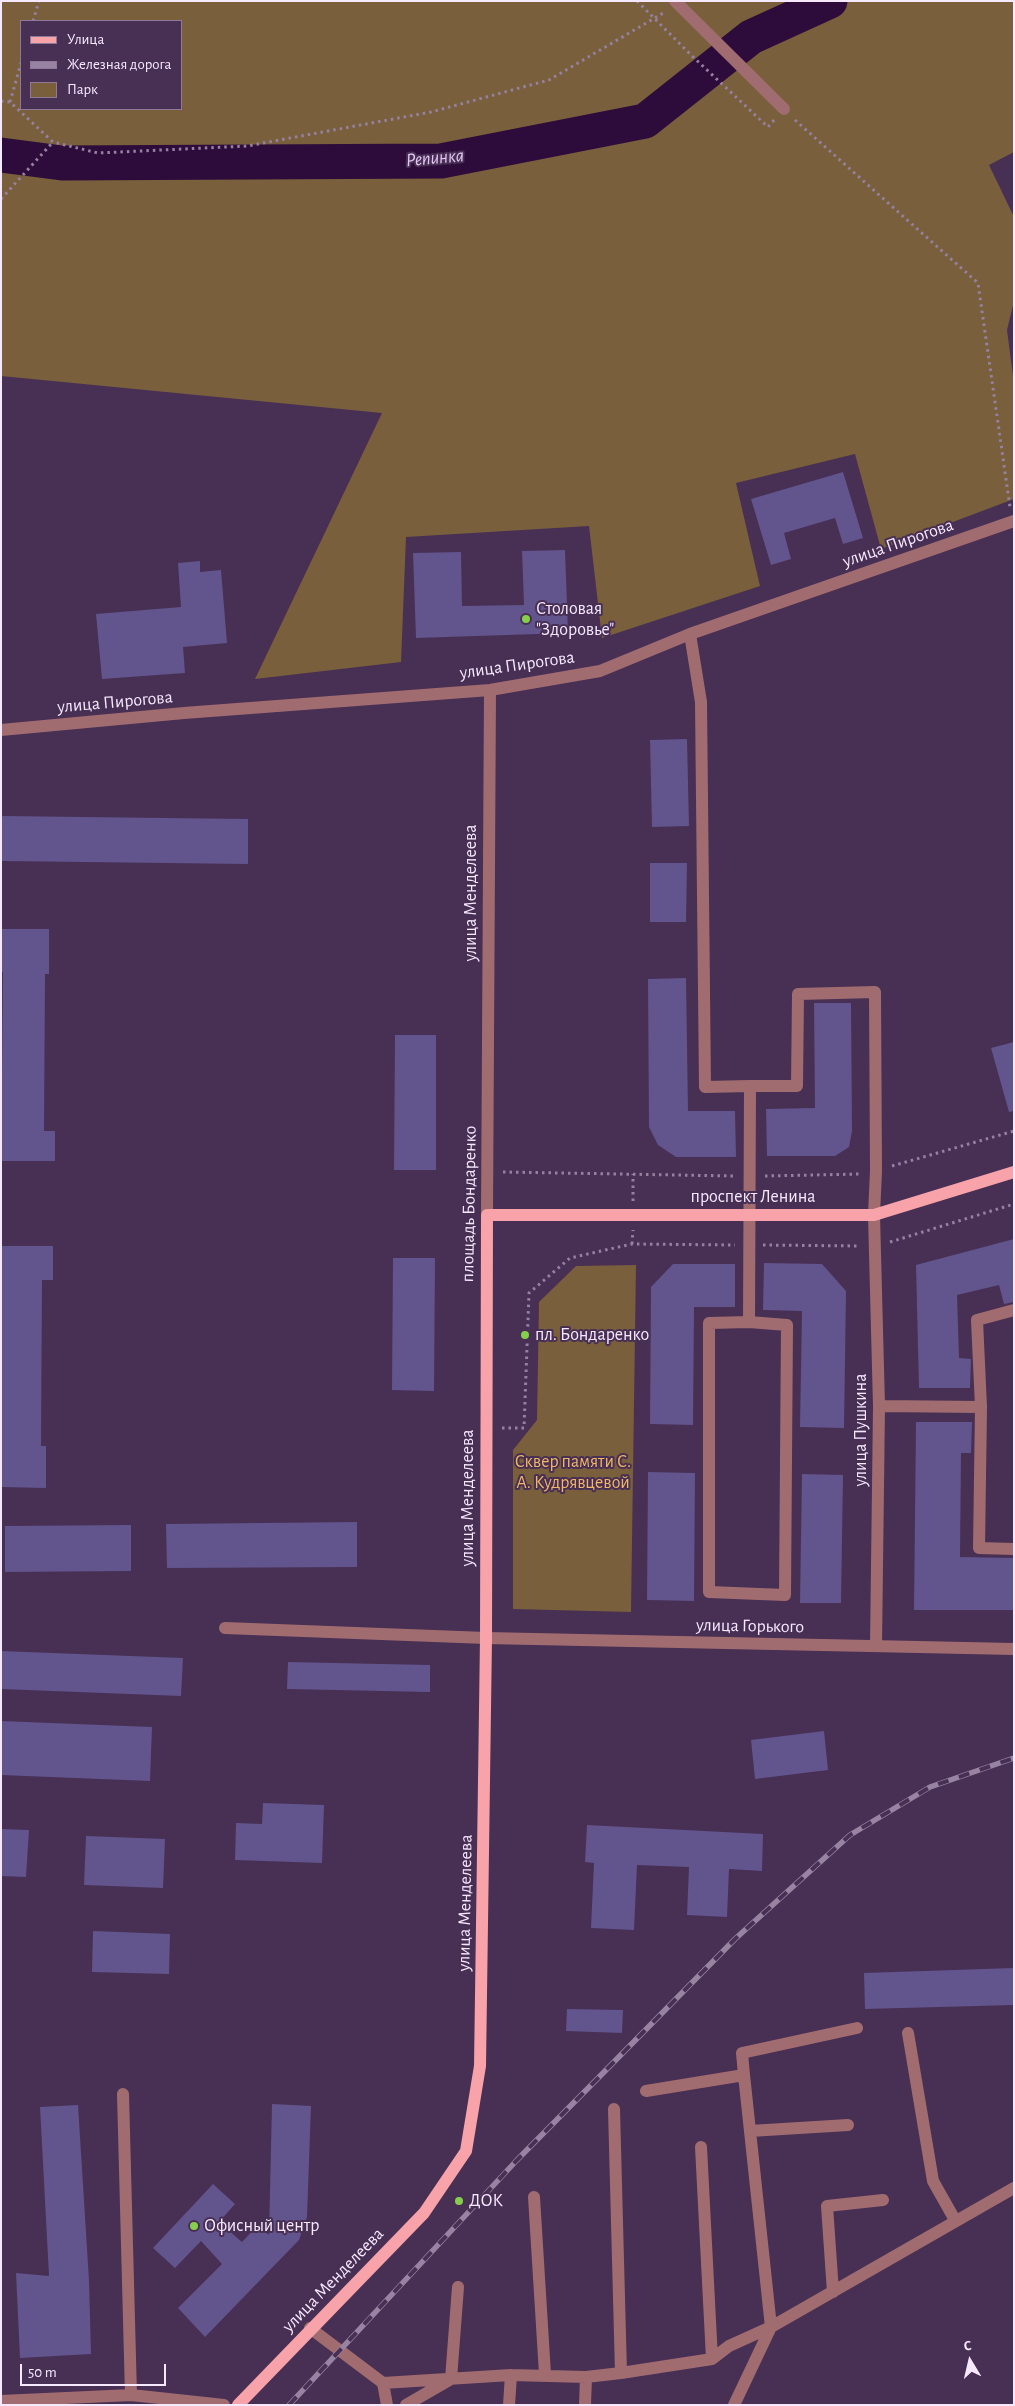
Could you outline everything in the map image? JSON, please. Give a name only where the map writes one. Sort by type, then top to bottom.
[{"type":"main road","name":"проспект Ленина","points":[[486,1215],[874,1215],[1014,1172]]},
{"type":"main road","name":"площадь Бондаренко","points":[[486,1215],[486,1313]]},
{"type":"main road","name":"улица Менделеева","points":[[238,2405],[310,2328],[424,2213],[466,2150],[480,2066],[486,1638],[486,1313]]},
{"type":"street","points":[[671,6],[784,109]]},
{"type":"street","name":"улица Пирогова","points":[[1,730],[184,713],[490,690],[600,671],[690,634],[1013,522]]},
{"type":"street","points":[[690,634],[701,702],[705,1087],[750,1086],[749,1322]]},
{"type":"street","name":"улица Менделеева","points":[[488,1096],[490,690]]},
{"type":"street","name":"улица Пушкина","points":[[750,1086],[797,1086],[798,994],[876,992],[876,1171],[874,1215],[879,1406],[876,1646]]},
{"type":"street","name":"площадь Бондаренко","points":[[486,1215],[488,1096]]},
{"type":"street","points":[[1014,1310],[978,1320],[981,1408],[979,1548],[1014,1549]]},
{"type":"street","points":[[749,1322],[788,1326],[785,1595],[709,1592],[709,1323],[749,1322]]},
{"type":"street","points":[[879,1406],[981,1408]]},
{"type":"street","name":"улица Горького","points":[[225,1628],[486,1638],[1014,1649]]},
{"type":"street","points":[[734,2405],[771,2327],[742,2053],[857,2028]]},
{"type":"street","points":[[908,2033],[933,2181],[954,2220]]},
{"type":"street","points":[[646,2091],[744,2075]]},
{"type":"street","points":[[124,2094],[131,2396]]},
{"type":"street","points":[[614,2109],[621,2373]]},
{"type":"street","points":[[750,2131],[848,2125]]},
{"type":"street","points":[[701,2147],[712,2358]]},
{"type":"street","points":[[310,2328],[383,2383],[511,2374],[586,2376],[621,2373],[712,2358],[729,2346],[771,2327],[954,2220],[1014,2188]]},
{"type":"street","points":[[534,2197],[546,2374]]},
{"type":"street","points":[[833,2292],[827,2206],[883,2200]]},
{"type":"street","points":[[450,2378],[458,2286]]},
{"type":"street","points":[[509,2405],[511,2374]]},
{"type":"street","points":[[586,2376],[586,2405]]},
{"type":"street","points":[[406,2405],[450,2378]]},
{"type":"street","points":[[383,2383],[387,2405]]},
{"type":"street","points":[[1,2400],[131,2396],[224,2405]]},
{"type":"path","points":[[33,20],[39,1]]},
{"type":"path","points":[[637,1],[718,82],[768,127],[784,109],[978,283],[1013,522]]},
{"type":"path","points":[[1,101],[10,102],[52,143],[98,153],[246,146],[431,112],[549,80],[654,19],[671,6]]},
{"type":"path","points":[[10,102],[20,67]]},
{"type":"path","points":[[1,199],[52,143]]},
{"type":"path","points":[[486,1428],[524,1428],[529,1293],[570,1258],[632,1244],[876,1246],[1014,1204]]},
{"type":"green space","points":[[1,1],[1014,1],[1014,152],[989,165],[1014,217],[1014,301],[1007,330],[1014,384],[1014,499],[881,549],[855,454],[736,483],[760,586],[602,638],[589,526],[406,537],[401,662],[255,679],[382,413],[1,376]]},
{"type":"green space","name":"Сквер памяти С. А. Кудрявцевой","points":[[636,1265],[631,1612],[513,1609],[513,1450],[537,1420],[539,1302],[576,1266]]},
{"type":"building","points":[[843,472],[863,538],[843,544],[835,518],[784,533],[791,559],[771,565],[751,499]]},
{"type":"building","points":[[565,550],[568,633],[416,638],[413,553],[461,552],[462,606],[524,605],[522,551]]},
{"type":"building","points":[[200,561],[200,572],[221,570],[227,643],[183,647],[185,673],[102,679],[96,614],[181,607],[178,563]]},
{"type":"building","points":[[687,739],[689,826],[652,827],[650,740]]},
{"type":"building","points":[[1,816],[248,819],[248,864],[1,861]]},
{"type":"building","points":[[650,863],[687,863],[686,922],[650,922]]},
{"type":"building","points":[[1,929],[49,929],[49,974],[45,974],[44,1131],[55,1131],[55,1161],[1,1161],[3,972],[1,972]]},
{"type":"building","points":[[686,978],[688,1111],[735,1111],[736,1157],[676,1157],[658,1145],[649,1127],[648,979]]},
{"type":"building","points":[[814,1003],[851,1003],[852,1131],[849,1147],[835,1156],[767,1156],[766,1109],[815,1108]]},
{"type":"building","points":[[395,1035],[436,1035],[436,1170],[394,1170]]},
{"type":"building","points":[[1014,1042],[1014,1111],[1009,1112],[991,1048]]},
{"type":"building","points":[[1014,1239],[1014,1302],[1004,1304],[999,1285],[957,1295],[959,1358],[971,1359],[970,1388],[919,1388],[916,1265]]},
{"type":"building","points":[[1,1246],[53,1246],[53,1280],[42,1280],[41,1446],[46,1446],[46,1488],[1,1487]]},
{"type":"building","points":[[393,1258],[435,1258],[434,1391],[392,1390]]},
{"type":"building","points":[[764,1263],[822,1264],[846,1291],[844,1428],[800,1427],[802,1311],[763,1310]]},
{"type":"building","points":[[673,1264],[735,1264],[735,1307],[694,1307],[693,1425],[650,1424],[651,1287]]},
{"type":"building","points":[[916,1422],[972,1422],[971,1453],[961,1453],[960,1557],[1014,1558],[1014,1610],[914,1610]]},
{"type":"building","points":[[648,1472],[695,1473],[694,1601],[647,1600]]},
{"type":"building","points":[[802,1474],[843,1475],[841,1603],[800,1603]]},
{"type":"building","points":[[357,1522],[357,1567],[167,1568],[166,1524]]},
{"type":"building","points":[[131,1525],[131,1571],[5,1572],[5,1526]]},
{"type":"building","points":[[1,1651],[183,1658],[181,1696],[1,1689]]},
{"type":"building","points":[[288,1662],[430,1665],[430,1692],[287,1689]]},
{"type":"building","points":[[1,1721],[152,1727],[150,1781],[1,1775]]},
{"type":"building","points":[[824,1731],[828,1770],[755,1779],[751,1740]]},
{"type":"building","points":[[263,1803],[324,1805],[322,1863],[235,1860],[236,1823],[262,1824]]},
{"type":"building","points":[[587,1825],[763,1834],[762,1871],[729,1869],[727,1917],[687,1915],[689,1867],[637,1865],[634,1930],[591,1928],[594,1863],[585,1862]]},
{"type":"building","points":[[1,1829],[29,1830],[26,1877],[1,1876]]},
{"type":"building","points":[[86,1836],[165,1839],[163,1888],[84,1885]]},
{"type":"building","points":[[93,1931],[170,1934],[169,1974],[92,1972]]},
{"type":"building","points":[[1014,1968],[1014,2005],[865,2009],[864,1973]]},
{"type":"building","points":[[567,2009],[623,2010],[622,2033],[566,2031]]},
{"type":"building","points":[[272,2104],[311,2106],[307,2217],[299,2240],[205,2337],[178,2308],[222,2264],[201,2241],[175,2268],[153,2248],[213,2184],[235,2204],[219,2222],[242,2242],[258,2225],[269,2235]]},
{"type":"building","points":[[78,2105],[89,2280],[91,2354],[20,2358],[16,2273],[49,2276],[40,2107]]},
{"type":"waterway","name":"Репинка","points":[[1,155],[62,163],[441,161],[645,121],[751,37],[830,1]]},
{"type":"railway","points":[[289,2405],[517,2160],[735,1939],[850,1835],[930,1787],[1014,1758]]},
{"type":"place","name":"Столовая \"Здоровье\"","points":[[526,619]]},
{"type":"place","name":"пл. Бондаренко","points":[[525,1335]]},
{"type":"place","name":"ДОК","points":[[459,2201]]},
{"type":"place","name":"Офисный центр","points":[[194,2226]]}]
